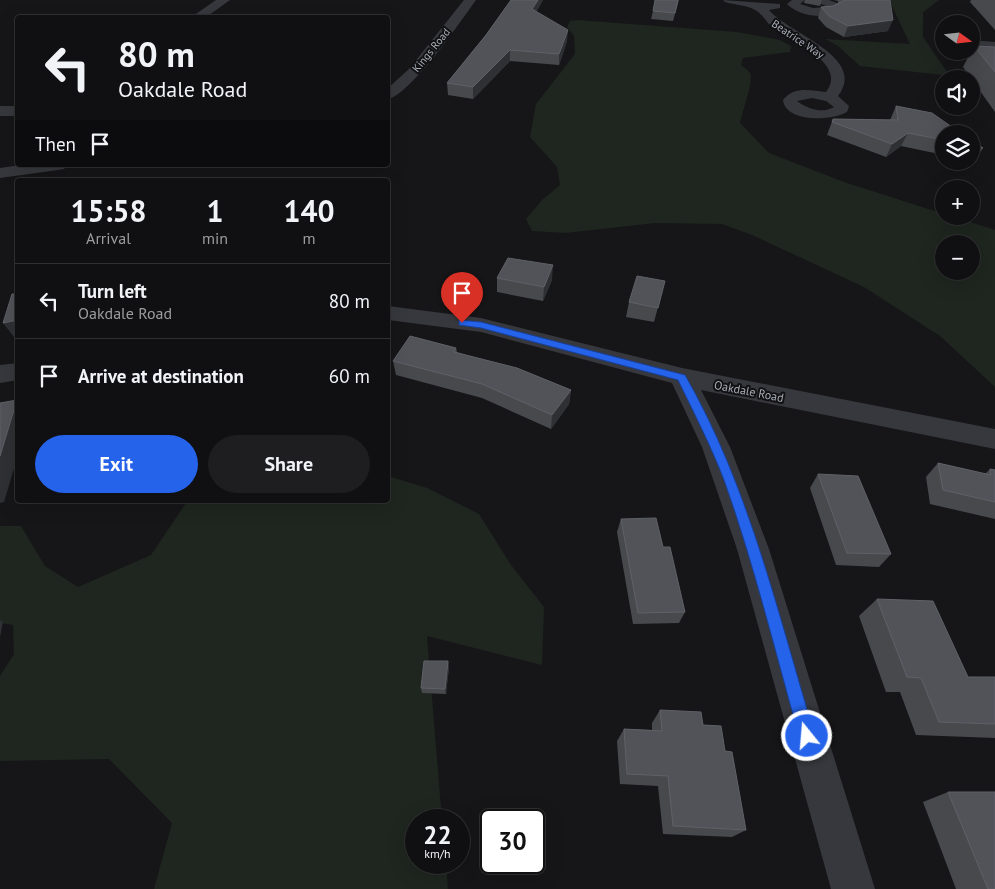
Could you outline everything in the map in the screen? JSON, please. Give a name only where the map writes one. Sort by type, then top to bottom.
[{"type":"street","points":[[201,15],[224,0]]},
{"type":"street","name":"Kings Road","points":[[390,93],[414,72],[470,0]]},
{"type":"street","points":[[729,0],[759,6],[796,3],[811,11],[825,12],[834,9],[833,5],[818,0]]},
{"type":"street","name":"Beatrice Way","points":[[759,6],[770,20],[816,48],[837,69],[840,80],[838,90],[830,97]]},
{"type":"street","points":[[980,45],[995,46]]},
{"type":"street","points":[[0,111],[15,111]]},
{"type":"street","points":[[0,173],[25,167]]},
{"type":"street","name":"Oakdale Road","points":[[390,313],[481,325],[682,377],[995,439]]},
{"type":"street","points":[[0,374],[15,372]]},
{"type":"street","points":[[682,377],[716,447],[738,506],[853,889]]},
{"type":"shaded area","points":[[889,0],[939,0],[923,12],[923,37],[935,54],[935,60],[939,60],[946,70],[935,70],[935,74],[860,66],[838,46],[825,39],[910,44]]},
{"type":"shaded area","points":[[577,20],[737,32],[780,40],[791,46],[790,52],[743,58],[741,65],[750,73],[751,77],[740,123],[769,153],[844,182],[935,211],[935,225],[980,225],[995,230],[995,387],[940,336],[864,287],[752,235],[722,224],[655,223],[565,233],[532,231],[526,219],[542,200],[560,185],[557,167],[530,137],[536,104],[575,54],[574,36],[567,27],[570,21]]},
{"type":"shaded area","points":[[390,477],[427,488],[479,514],[511,565],[544,607],[542,665],[427,636],[441,809],[405,809],[405,874],[447,874],[448,889],[154,889],[172,823],[109,759],[0,761],[0,676],[14,654],[13,625],[0,623],[0,526],[21,526],[45,566],[78,587],[151,555],[186,503],[390,503]]},
{"type":"building","points":[[511,0],[538,0],[532,9],[568,30],[559,54],[510,50],[473,87],[447,83],[486,35]]},
{"type":"building","points":[[655,0],[678,0],[675,13],[653,11]]},
{"type":"building","points":[[845,0],[890,0],[893,20],[848,26],[829,16],[821,7],[833,6]]},
{"type":"building","points":[[980,46],[995,47],[995,72],[980,53]]},
{"type":"building","points":[[896,106],[932,113],[949,125],[935,125],[935,138],[908,133],[892,144],[832,122],[833,119],[898,120]]},
{"type":"building","points":[[508,258],[553,265],[544,287],[497,278]]},
{"type":"building","points":[[637,276],[665,281],[658,308],[629,302]]},
{"type":"building","points":[[12,294],[15,294],[15,321],[3,323]]},
{"type":"building","points":[[410,336],[456,348],[454,352],[517,368],[571,390],[552,415],[482,384],[393,361]]},
{"type":"building","points":[[15,400],[15,407],[0,456],[0,403]]},
{"type":"building","points":[[938,463],[991,475],[990,469],[995,470],[995,502],[943,490]]},
{"type":"building","points":[[818,474],[858,476],[891,554],[847,553]]},
{"type":"building","points":[[656,518],[663,547],[670,547],[685,612],[638,613],[621,519]]},
{"type":"building","points":[[877,599],[933,601],[968,677],[995,677],[995,724],[939,722],[921,678],[907,677]]},
{"type":"building","points":[[424,661],[448,661],[445,689],[421,688]]},
{"type":"building","points":[[660,710],[701,712],[703,725],[721,726],[725,751],[732,752],[746,830],[673,826],[668,776],[627,774],[624,729],[662,731]]},
{"type":"building","points":[[948,792],[995,792],[995,889],[988,889]]},
{"type":"route","points":[[462,323],[481,325],[682,377],[730,480],[753,549],[807,736]]}]
